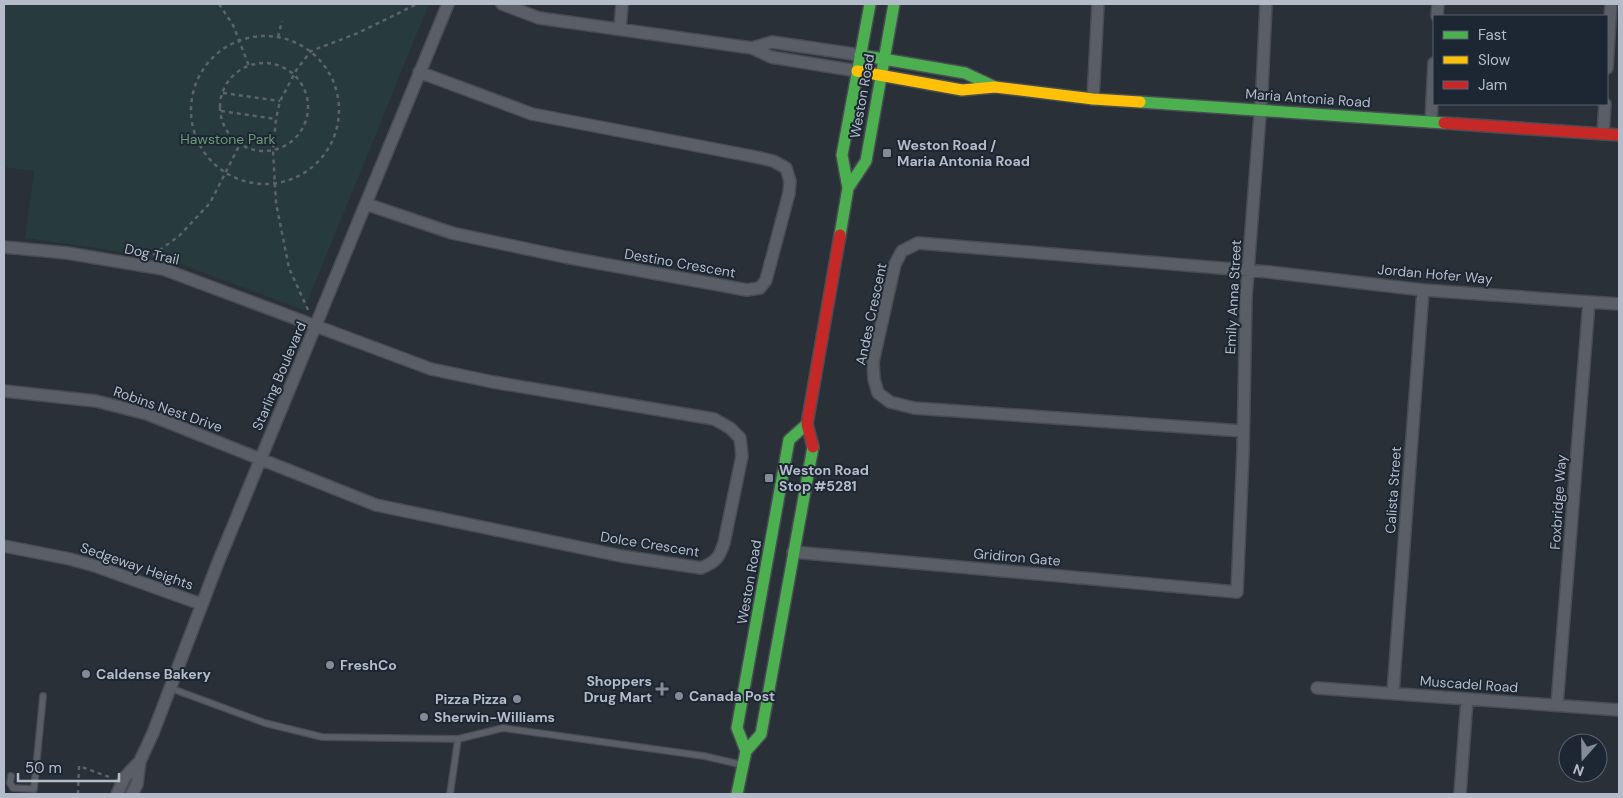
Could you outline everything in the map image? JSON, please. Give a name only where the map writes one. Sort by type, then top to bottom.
[{"type":"main road","name":"Weston Road","points":[[737,794],[746,751],[761,734],[813,446],[807,424],[848,188],[842,155],[870,4]]},
{"type":"main road","name":"Weston Road","points":[[848,188],[866,161],[894,4]]},
{"type":"main road","name":"Maria Antonia Road","points":[[860,55],[965,73],[996,87]]},
{"type":"main road","name":"Maria Antonia Road","points":[[857,71],[962,90],[996,87],[1093,99],[1619,135]]},
{"type":"main road","name":"Weston Road","points":[[746,751],[737,728],[789,440],[807,424]]},
{"type":"street","name":"Starling Boulevard","points":[[132,794],[137,784],[140,761],[170,688],[201,604],[448,4]]},
{"type":"street","points":[[502,4],[539,18],[752,48],[771,58],[857,71]]},
{"type":"street","points":[[620,28],[622,4]]},
{"type":"street","points":[[1093,99],[1098,4]]},
{"type":"street","name":"Emily Anna Street","points":[[1237,592],[1248,270],[1266,4]]},
{"type":"street","points":[[1608,52],[1611,4]]},
{"type":"street","points":[[752,48],[772,42],[860,55]]},
{"type":"street","name":"Destino Crescent","points":[[366,204],[452,233],[565,257],[747,290],[760,288],[766,280],[790,193],[790,181],[786,168],[774,161],[756,157],[532,114],[419,72]]},
{"type":"street","points":[[1431,122],[1433,83]]},
{"type":"street","points":[[1603,134],[1604,105]]},
{"type":"street","name":"Andes Crescent","points":[[1243,431],[914,408],[890,402],[878,393],[874,379],[874,362],[895,264],[902,251],[918,243],[1248,270]]},
{"type":"street","name":"Dog Trail","points":[[4,247],[67,253],[163,269],[316,327]]},
{"type":"street","name":"Jordan Hofer Way","points":[[1248,270],[1424,290],[1619,304]]},
{"type":"street","name":"Calista Street","points":[[1393,693],[1424,290]]},
{"type":"street","name":"Foxbridge Way","points":[[1557,705],[1589,302]]},
{"type":"street","name":"Dolce Crescent","points":[[261,458],[376,505],[621,556],[701,568],[714,563],[721,554],[742,456],[740,438],[730,428],[714,419],[493,382],[430,369],[316,327]]},
{"type":"street","name":"Robins Nest Drive","points":[[4,391],[96,401],[147,414],[261,458]]},
{"type":"street","name":"Sedgeway Heights","points":[[4,546],[95,566],[201,604]]},
{"type":"street","name":"Gridiron Gate","points":[[793,552],[1237,592]]},
{"type":"street","name":"Muscadel Road","points":[[1316,688],[1619,710]]},
{"type":"street","points":[[1460,794],[1467,699]]},
{"type":"street","name":"Starling Boulevard","points":[[117,794],[125,777],[140,761]]},
{"type":"lane","points":[[170,688],[265,723],[322,737],[458,739],[503,728],[704,756],[743,765]]},
{"type":"lane","points":[[11,776],[10,783],[13,788],[34,789],[44,696]]},
{"type":"lane","points":[[450,794],[458,739]]},
{"type":"path","points":[[219,4],[233,25],[249,66]]},
{"type":"path","points":[[316,327],[289,268],[276,203],[273,150],[280,101],[294,75],[311,51],[358,33],[417,4]]},
{"type":"path","points":[[278,37],[282,21]]},
{"type":"path","points":[[253,37],[278,37],[296,43],[311,51],[330,74],[337,90],[339,119],[330,147],[308,171],[275,184],[251,183],[226,174],[210,161],[197,140],[191,113],[195,84],[219,52],[239,41],[253,37]]},
{"type":"path","points":[[273,64],[284,68],[294,75],[303,86],[308,99],[308,113],[304,126],[297,137],[286,146],[273,150],[256,150],[240,144],[230,136],[223,124],[220,111],[222,93],[228,82],[238,72],[249,66],[273,64]]},
{"type":"path","points":[[222,93],[280,101]]},
{"type":"path","points":[[220,111],[227,114],[276,119]]},
{"type":"path","points":[[140,265],[179,236],[210,203],[240,144]]},
{"type":"path","points":[[78,794],[80,766],[123,782]]},
{"type":"green space","name":"Hawstone Park","points":[[4,4],[429,4],[304,310],[175,262],[25,238],[34,171],[4,167]]},
{"type":"traffic: fast","points":[[840,235],[848,188],[842,155],[870,4]]},
{"type":"traffic: fast","points":[[848,188],[866,161],[894,4]]},
{"type":"traffic: fast","points":[[860,55],[965,73],[993,86]]},
{"type":"traffic: fast","points":[[1140,102],[1444,123]]},
{"type":"traffic: fast","points":[[746,751],[737,728],[789,440],[807,424]]},
{"type":"traffic: fast","points":[[737,794],[746,751],[761,734],[813,447]]},
{"type":"traffic: slow","points":[[857,71],[962,90],[995,87],[1093,99],[1140,102]]},
{"type":"traffic: jam","points":[[1444,123],[1619,135]]},
{"type":"traffic: jam","points":[[813,447],[807,424],[840,235]]},
{"type":"place","name":"Weston Road / Maria Antonia Road","points":[[887,153]]},
{"type":"place","name":"Weston Road Stop #5281","points":[[769,478]]},
{"type":"place","name":"FreshCo","points":[[330,665]]},
{"type":"place","name":"Caldense Bakery","points":[[86,674]]},
{"type":"place","name":"Shoppers Drug Mart","points":[[662,689]]},
{"type":"place","name":"Canada Post","points":[[679,696]]},
{"type":"place","name":"Pizza Pizza","points":[[517,699]]},
{"type":"place","name":"Sherwin-Williams","points":[[424,717]]}]
